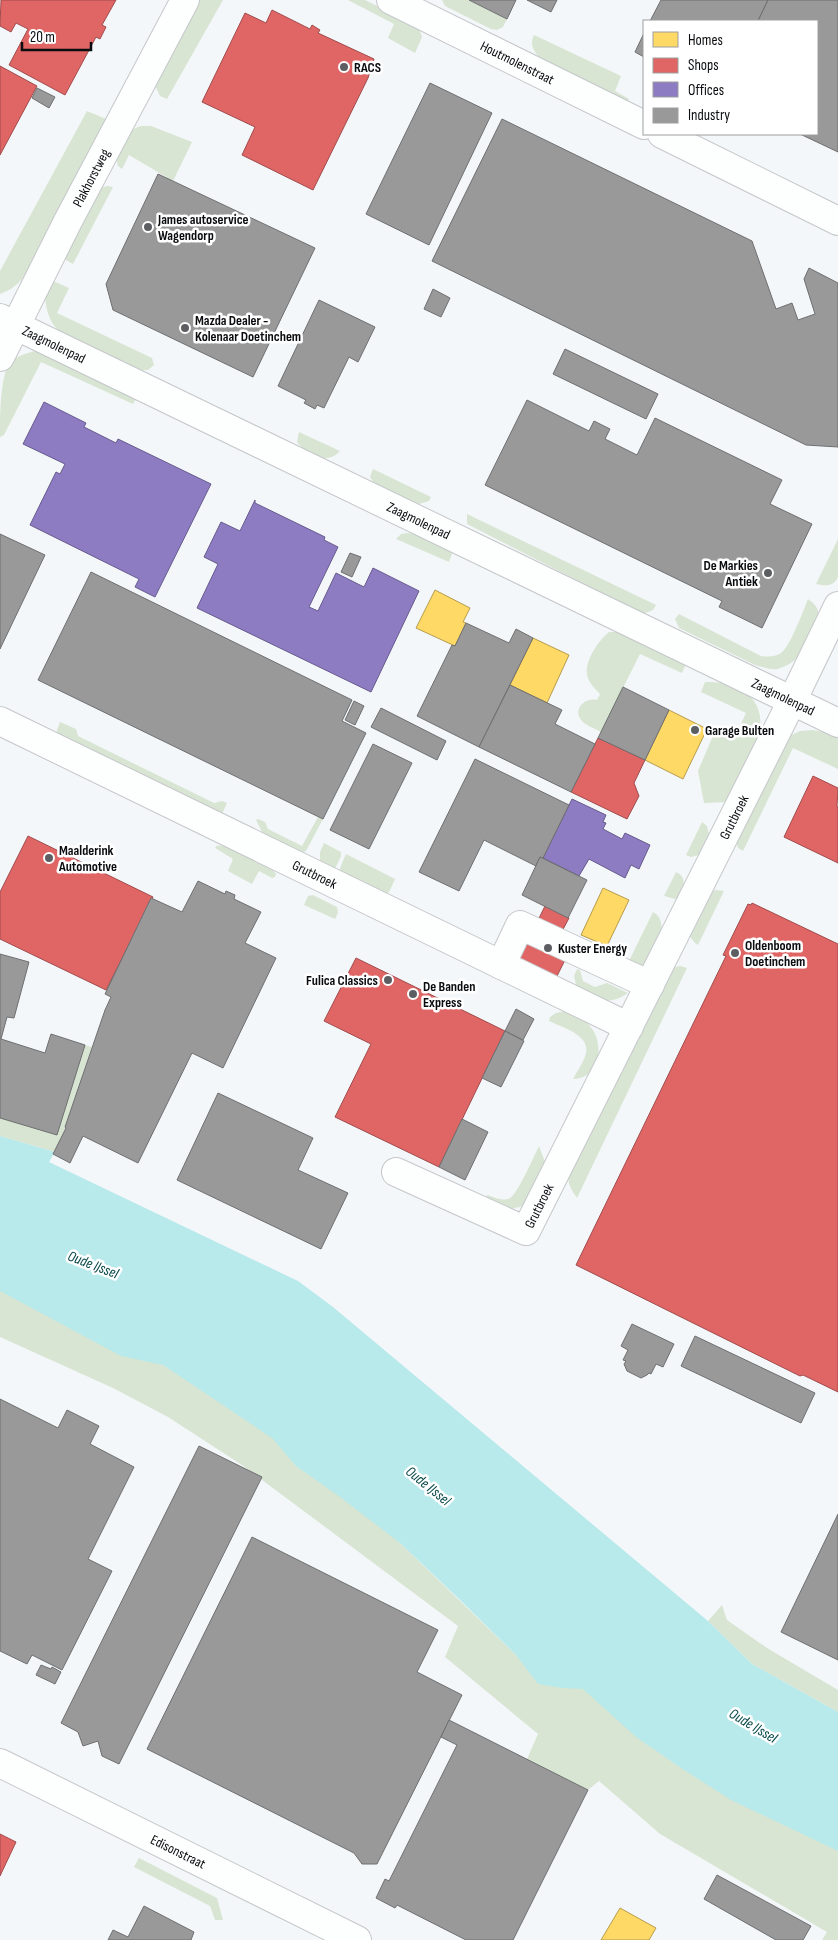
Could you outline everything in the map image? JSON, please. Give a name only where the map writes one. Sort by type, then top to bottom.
[{"type":"street","name":"Plakhorstweg","points":[[0,357],[8,321],[68,221],[185,0]]},
{"type":"street","name":"Houtmolenstraat","points":[[391,0],[643,125]]},
{"type":"street","points":[[664,135],[838,220]]},
{"type":"street","name":"Zaagmolenpad","points":[[8,321],[838,724]]},
{"type":"street","name":"Grutbroek","points":[[396,1172],[526,1231],[838,606]]},
{"type":"street","name":"Grutbroek","points":[[0,721],[628,1027]]},
{"type":"street","points":[[501,965],[520,925],[650,985]]},
{"type":"street","name":"Edisonstraat","points":[[0,1763],[356,1940]]},
{"type":"green space","points":[[196,0],[223,0],[167,99],[160,96],[156,88],[157,76]]},
{"type":"green space","points":[[348,0],[365,0],[418,26],[422,37],[415,53],[388,38],[394,24]]},
{"type":"green space","points":[[442,0],[469,0],[507,19],[503,27],[497,30],[491,29],[445,6]]},
{"type":"green space","points":[[534,35],[621,76],[615,91],[629,99],[627,102],[538,56],[532,46]]},
{"type":"green space","points":[[87,111],[106,119],[107,124],[27,273],[15,286],[0,294],[0,271]]},
{"type":"green space","points":[[141,126],[151,126],[192,142],[173,181],[129,155],[122,169],[118,166],[117,154],[125,136]]},
{"type":"green space","points":[[113,187],[73,264],[66,260],[64,255],[100,188]]},
{"type":"green space","points":[[51,280],[69,288],[57,313],[152,358],[154,365],[148,370],[138,370],[60,332],[50,318],[46,303],[45,291]]},
{"type":"green space","points":[[35,351],[48,353],[137,397],[133,404],[41,362],[4,435],[0,437],[1,397],[7,369],[10,362],[16,358]]},
{"type":"green space","points":[[299,432],[340,451],[329,458],[312,455],[297,442]]},
{"type":"green space","points":[[373,469],[431,497],[429,501],[419,504],[375,485],[370,477]]},
{"type":"green space","points":[[467,514],[656,605],[653,610],[643,614],[467,524]]},
{"type":"green space","points":[[401,534],[417,534],[453,551],[449,562],[396,539]]},
{"type":"green space","points":[[838,539],[838,577],[834,583],[829,585],[816,584]]},
{"type":"green space","points":[[808,599],[818,611],[814,627],[798,657],[778,669],[769,669],[755,665],[679,628],[675,619],[679,614],[761,656],[771,656],[781,653],[785,649]]},
{"type":"green space","points":[[609,632],[618,632],[686,664],[682,673],[640,654],[601,732],[585,723],[578,714],[579,709],[584,703],[597,700],[600,694],[589,680],[587,669],[590,657],[601,640]]},
{"type":"green space","points":[[705,682],[732,685],[749,695],[758,708],[760,722],[753,755],[730,802],[704,803],[698,771],[715,731],[734,739],[746,713],[701,692]]},
{"type":"green space","points":[[60,722],[76,729],[78,736],[214,803],[222,801],[227,803],[222,814],[57,736]]},
{"type":"green space","points":[[800,731],[825,732],[838,738],[838,769],[793,748],[743,851],[738,848],[736,842],[789,736]]},
{"type":"green space","points":[[318,817],[323,819],[306,851],[301,854],[263,834],[256,820],[265,822],[268,829],[302,846]]},
{"type":"green space","points":[[702,822],[707,826],[709,834],[699,855],[691,857],[686,855]]},
{"type":"green space","points":[[324,843],[341,852],[334,871],[320,863],[320,852]]},
{"type":"green space","points":[[226,845],[271,867],[276,874],[275,877],[272,878],[259,871],[252,884],[228,871],[233,859],[215,848],[216,846]]},
{"type":"green space","points":[[346,854],[395,879],[389,892],[385,894],[340,873],[340,868]]},
{"type":"green space","points":[[676,872],[682,876],[684,882],[680,896],[675,899],[664,896]]},
{"type":"green space","points":[[716,890],[724,891],[698,945],[689,935],[709,892]]},
{"type":"green space","points":[[313,895],[337,907],[338,913],[335,919],[304,905],[308,896]]},
{"type":"green space","points":[[653,912],[659,917],[661,924],[659,940],[651,956],[641,968],[627,965]]},
{"type":"green space","points":[[680,966],[687,968],[577,1198],[570,1187],[568,1174],[672,968]]},
{"type":"green space","points":[[577,969],[580,970],[583,981],[595,987],[607,983],[628,993],[608,1001],[590,996],[577,989],[574,976]]},
{"type":"green space","points":[[566,1011],[589,1025],[594,1032],[599,1050],[598,1059],[589,1073],[573,1079],[584,1060],[586,1047],[584,1041],[567,1029],[549,1021],[550,1017],[556,1013]]},
{"type":"green space","points":[[85,1045],[92,1047],[66,1128],[55,1152],[0,1136],[0,1118]]},
{"type":"green space","points":[[539,1146],[546,1168],[531,1201],[520,1207],[509,1209],[483,1204],[487,1195],[504,1200],[513,1195]]},
{"type":"green space","points":[[0,1285],[163,1365],[276,1430],[296,1466],[326,1478],[400,1543],[516,1655],[556,1669],[838,1845],[838,1940],[822,1940],[827,1932],[660,1834],[599,1781],[588,1790],[527,1759],[538,1734],[445,1657],[458,1626],[242,1465],[168,1417],[113,1388],[0,1337]]},
{"type":"green space","points":[[722,1605],[727,1620],[767,1648],[838,1690],[838,1712],[752,1664],[708,1621]]},
{"type":"green space","points":[[139,1858],[217,1898],[223,1920],[215,1920],[210,1906],[134,1867]]},
{"type":"water","name":"Oude IJssel","points":[[0,1136],[55,1152],[49,1162],[298,1281],[333,1307],[708,1621],[752,1664],[838,1712],[838,1851],[731,1800],[636,1737],[583,1689],[538,1684],[516,1655],[400,1543],[296,1466],[272,1438],[163,1365],[121,1356],[0,1291]]},
{"type":"building: Homes","points":[[435,590],[470,608],[463,622],[466,623],[455,646],[416,628]]},
{"type":"building: Homes","points":[[533,638],[569,655],[547,703],[510,685]]},
{"type":"building: Homes","points":[[669,710],[707,729],[683,779],[645,760]]},
{"type":"building: Homes","points":[[603,888],[629,900],[607,946],[581,935]]},
{"type":"building: Homes","points":[[620,1908],[656,1928],[649,1940],[601,1940]]},
{"type":"building: Shops","points":[[1,0],[116,0],[102,25],[106,27],[100,39],[96,37],[65,95],[9,65],[28,29],[16,23],[11,32],[0,26]]},
{"type":"building: Shops","points":[[272,10],[310,29],[312,25],[320,30],[318,33],[374,59],[368,78],[313,190],[242,155],[255,127],[202,102],[245,13],[266,23]]},
{"type":"building: Shops","points":[[0,66],[37,86],[0,155]]},
{"type":"building: Shops","points":[[598,738],[645,760],[634,783],[639,796],[627,819],[571,792]]},
{"type":"building: Shops","points":[[813,776],[838,788],[838,863],[784,837]]},
{"type":"building: Shops","points":[[28,836],[153,897],[106,990],[0,939],[0,892]]},
{"type":"building: Shops","points":[[752,903],[838,944],[838,1392],[803,1375],[800,1376],[576,1265],[726,956],[723,955],[748,904],[751,905]]},
{"type":"building: Shops","points":[[545,906],[569,918],[558,939],[572,946],[555,980],[518,961]]},
{"type":"building: Shops","points":[[356,958],[505,1031],[439,1167],[335,1117],[371,1044],[324,1021]]},
{"type":"building: Shops","points":[[0,1834],[16,1842],[0,1876]]},
{"type":"building: Offices","points":[[44,402],[86,423],[84,427],[116,443],[118,439],[211,484],[155,597],[135,587],[139,579],[30,525],[56,472],[60,474],[65,464],[23,444]]},
{"type":"building: Offices","points":[[255,500],[255,503],[325,537],[324,540],[338,547],[309,607],[318,611],[336,573],[364,587],[373,568],[419,591],[371,692],[197,608],[218,564],[204,557],[221,522],[240,531]]},
{"type":"building: Offices","points":[[572,799],[606,815],[603,822],[606,823],[603,829],[622,839],[625,833],[650,845],[639,869],[631,865],[625,878],[589,859],[579,876],[543,858]]},
{"type":"building: Industry","points":[[469,0],[516,0],[507,19]]},
{"type":"building: Industry","points":[[527,0],[557,0],[551,12]]},
{"type":"building: Industry","points":[[661,0],[768,0],[758,20],[651,20]]},
{"type":"building: Industry","points":[[768,0],[838,0],[838,152],[802,135],[818,135],[818,20],[758,20]]},
{"type":"building: Industry","points":[[643,35],[643,56],[635,52]]},
{"type":"building: Industry","points":[[430,83],[492,113],[429,245],[366,214]]},
{"type":"building: Industry","points":[[37,88],[55,97],[49,108],[32,98]]},
{"type":"building: Industry","points":[[502,119],[752,241],[776,309],[792,303],[798,320],[815,314],[804,279],[809,268],[838,283],[838,447],[806,445],[432,261]]},
{"type":"building: Industry","points":[[158,174],[315,248],[253,377],[113,310],[106,284]]},
{"type":"building: Industry","points":[[433,289],[450,298],[441,317],[424,309]]},
{"type":"building: Industry","points":[[319,300],[375,327],[358,362],[349,357],[324,408],[317,405],[315,409],[304,403],[306,400],[278,386]]},
{"type":"building: Industry","points":[[565,349],[658,394],[646,419],[553,374]]},
{"type":"building: Industry","points":[[527,400],[589,431],[594,421],[610,429],[605,439],[637,455],[655,418],[782,480],[770,504],[812,524],[762,628],[719,607],[722,601],[485,485]]},
{"type":"building: Industry","points":[[0,534],[45,555],[0,649]]},
{"type":"building: Industry","points":[[350,553],[361,557],[352,577],[341,572]]},
{"type":"building: Industry","points":[[91,572],[352,700],[342,721],[366,733],[323,819],[38,680]]},
{"type":"building: Industry","points":[[466,623],[509,643],[516,629],[533,638],[479,747],[417,716],[452,645],[455,646]]},
{"type":"building: Industry","points":[[510,685],[562,710],[555,724],[595,744],[571,792],[479,747]]},
{"type":"building: Industry","points":[[623,687],[669,710],[645,760],[598,738]]},
{"type":"building: Industry","points":[[354,701],[364,706],[355,725],[345,720]]},
{"type":"building: Industry","points":[[381,708],[446,741],[437,760],[371,727]]},
{"type":"building: Industry","points":[[373,744],[412,763],[369,849],[330,830]]},
{"type":"building: Industry","points":[[475,759],[569,805],[543,858],[540,857],[536,866],[484,840],[459,891],[419,872]]},
{"type":"building: Industry","points":[[540,857],[587,880],[568,918],[522,895]]},
{"type":"building: Industry","points":[[198,881],[225,894],[226,891],[235,895],[234,899],[261,912],[245,943],[276,958],[223,1068],[192,1053],[138,1163],[83,1136],[70,1163],[53,1154],[66,1128],[111,997],[105,994],[151,898],[182,912]]},
{"type":"building: Industry","points":[[0,954],[29,962],[14,1018],[7,1017],[1,1039],[45,1053],[51,1034],[85,1045],[57,1135],[0,1118]]},
{"type":"building: Industry","points":[[516,1009],[534,1019],[523,1040],[505,1031]]},
{"type":"building: Industry","points":[[505,1031],[524,1041],[501,1087],[482,1078]]},
{"type":"building: Industry","points":[[218,1093],[313,1138],[298,1170],[348,1193],[321,1249],[177,1180]]},
{"type":"building: Industry","points":[[462,1119],[488,1132],[465,1180],[439,1167]]},
{"type":"building: Industry","points":[[632,1324],[674,1344],[663,1367],[656,1364],[651,1374],[649,1373],[641,1378],[627,1371],[624,1364],[626,1361],[623,1360],[628,1350],[621,1346]]},
{"type":"building: Industry","points":[[695,1336],[815,1393],[801,1423],[681,1366]]},
{"type":"building: Industry","points":[[0,1399],[58,1428],[67,1410],[99,1426],[90,1444],[134,1467],[88,1559],[112,1571],[62,1670],[32,1655],[27,1664],[0,1651]]},
{"type":"building: Industry","points":[[199,1446],[262,1477],[119,1764],[102,1756],[98,1741],[83,1746],[78,1732],[61,1723]]},
{"type":"building: Industry","points":[[838,1514],[838,1660],[781,1632]]},
{"type":"building: Industry","points":[[252,1537],[438,1630],[417,1672],[462,1695],[377,1864],[362,1864],[354,1853],[147,1749]]},
{"type":"building: Industry","points":[[41,1665],[51,1669],[52,1667],[61,1672],[55,1684],[36,1675]]},
{"type":"building: Industry","points":[[449,1720],[588,1790],[513,1940],[466,1940],[397,1905],[395,1908],[376,1898],[385,1879],[389,1881],[457,1745],[441,1737]]},
{"type":"building: Industry","points":[[717,1875],[811,1926],[803,1940],[776,1940],[704,1899]]},
{"type":"building: Industry","points":[[144,1906],[194,1932],[191,1940],[108,1940],[113,1930],[128,1937]]},
{"type":"place","name":"RACS","points":[[344,67]]},
{"type":"place","name":"James autoservice Wagendorp","points":[[148,227]]},
{"type":"place","name":"Mazda Dealer - Kolenaar Doetinchem","points":[[185,328]]},
{"type":"place","name":"De Markies Antiek","points":[[768,573]]},
{"type":"place","name":"Garage Bulten","points":[[695,730]]},
{"type":"place","name":"Maalderink Automotive","points":[[49,858]]},
{"type":"place","name":"Kuster Energy","points":[[548,948]]},
{"type":"place","name":"Oldenboom Doetinchem","points":[[735,953]]},
{"type":"place","name":"Fulica Classics","points":[[388,980]]},
{"type":"place","name":"De Banden Express","points":[[413,994]]}]
